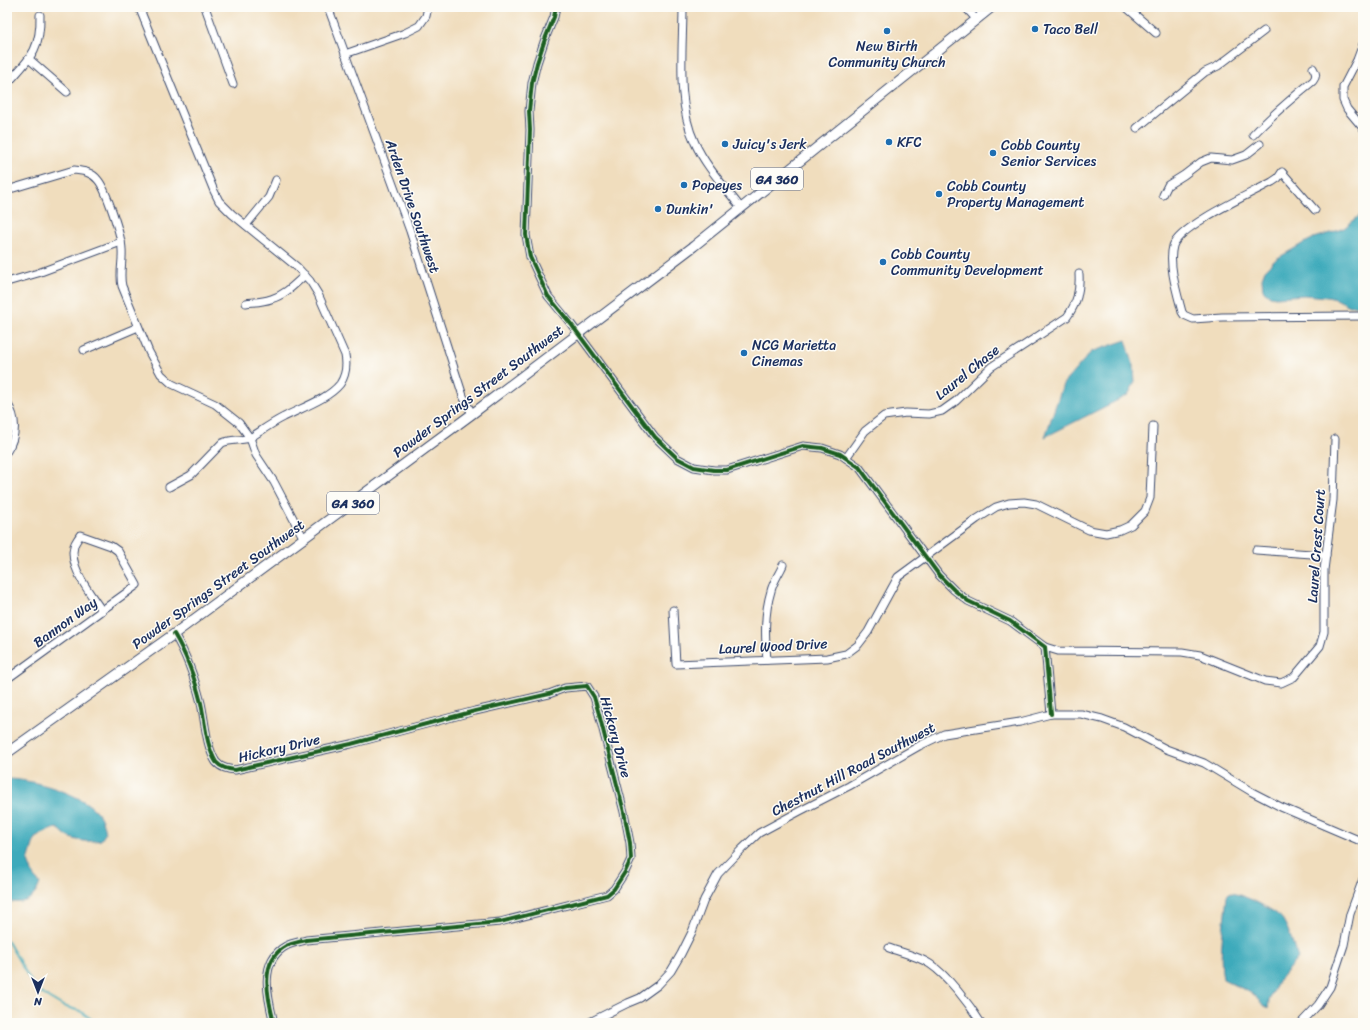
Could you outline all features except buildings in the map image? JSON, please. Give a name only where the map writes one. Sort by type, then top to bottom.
[{"type":"main road","name":"Powder Springs Street Southwest","points":[[7,753],[174,634],[472,414],[688,250],[979,14],[992,7]]},
{"type":"street","points":[[139,7],[214,191],[226,208],[305,275],[318,294],[345,355],[347,365],[346,372],[339,385],[332,392],[284,417],[250,438],[222,443],[191,476],[169,487]]},
{"type":"street","points":[[205,7],[233,84]]},
{"type":"street","name":"Arden Drive Southwest","points":[[328,7],[410,231],[463,396],[472,414]]},
{"type":"street","points":[[345,54],[405,33],[420,26],[426,16],[428,7]]},
{"type":"street","points":[[556,7],[554,17],[544,39],[537,63],[532,83],[529,111],[530,130],[526,235],[530,257],[548,296],[578,333],[655,437],[677,458],[694,467],[727,470],[803,446],[822,448],[840,454],[859,467],[939,575],[954,590],[968,602],[1010,621],[1046,647],[1051,714]]},
{"type":"street","points":[[683,7],[682,79],[686,115],[695,143],[709,166],[741,208]]},
{"type":"street","points":[[965,7],[979,14]]},
{"type":"street","points":[[1126,7],[1156,34]]},
{"type":"street","points":[[7,84],[29,59],[38,44],[40,15]]},
{"type":"street","points":[[1137,128],[1205,72],[1218,66],[1264,31]]},
{"type":"street","points":[[1363,44],[1357,60],[1343,87],[1343,100],[1347,109],[1363,128]]},
{"type":"street","points":[[29,59],[67,92]]},
{"type":"street","points":[[1357,60],[1363,65]]},
{"type":"street","points":[[1253,135],[1265,122],[1316,78],[1316,73],[1313,68]]},
{"type":"street","points":[[1163,195],[1168,185],[1201,162],[1211,158],[1232,160],[1246,155],[1260,144]]},
{"type":"street","points":[[7,190],[74,170],[91,173],[98,180],[102,186],[118,229],[121,242],[121,282],[153,361],[165,378],[177,387],[215,404],[239,423],[250,438],[256,455],[274,482],[304,539]]},
{"type":"street","points":[[1315,210],[1282,172],[1278,178],[1272,182],[1190,227],[1179,236],[1173,247],[1172,268],[1182,312],[1184,315],[1194,319],[1222,317],[1363,316]]},
{"type":"street","points":[[246,225],[269,197],[276,180]]},
{"type":"street","points":[[7,282],[38,273],[121,242]]},
{"type":"street","name":"Laurel Chase","points":[[846,458],[865,431],[884,416],[906,413],[929,414],[942,410],[956,401],[991,367],[1067,317],[1075,305],[1079,285],[1079,274]]},
{"type":"street","points":[[246,303],[270,300],[289,290],[305,275]]},
{"type":"street","points":[[84,350],[138,327]]},
{"type":"street","points":[[7,403],[13,415],[15,429],[13,441],[7,451]]},
{"type":"street","name":"Laurel Wood Drive","points":[[673,610],[676,664],[827,658],[846,654],[858,644],[868,632],[898,578],[925,556],[977,519],[996,508],[1009,503],[1024,502],[1036,504],[1089,530],[1106,533],[1120,530],[1131,525],[1145,511],[1150,498],[1153,426]]},
{"type":"street","name":"Laurel Crest Court","points":[[1046,647],[1058,651],[1182,652],[1200,655],[1265,681],[1281,683],[1294,677],[1320,646],[1324,632],[1324,570],[1332,500],[1335,439]]},
{"type":"street","name":"Bannon Way","points":[[7,679],[102,611],[137,585],[118,551],[111,546],[80,535],[74,546],[74,558],[80,577],[102,611]]},
{"type":"street","points":[[1256,550],[1326,555]]},
{"type":"street","points":[[767,660],[764,631],[766,613],[771,590],[783,565]]},
{"type":"street","name":"Hickory Drive","points":[[174,634],[181,645],[200,701],[209,743],[217,762],[226,769],[235,770],[351,744],[572,687],[587,686],[594,697],[599,714],[624,812],[630,843],[630,859],[625,872],[614,889],[607,895],[500,922],[296,942],[279,951],[269,968],[267,988],[274,1023]]},
{"type":"street","name":"Chestnut Hill Road Southwest","points":[[588,1023],[640,998],[658,985],[671,971],[692,932],[704,900],[718,874],[759,833],[849,786],[919,746],[944,734],[1020,722],[1051,714],[1081,714],[1102,719],[1124,727],[1166,749],[1204,763],[1252,792],[1281,807],[1363,842]]},
{"type":"street","points":[[1301,1023],[1318,1005],[1330,987],[1344,945],[1350,914],[1363,879]]},
{"type":"street","points":[[889,948],[917,957],[931,965],[955,987],[981,1023]]},
{"type":"water","points":[[1363,213],[1363,305],[1350,306],[1336,299],[1327,297],[1304,295],[1276,297],[1270,296],[1263,290],[1262,278],[1265,270],[1276,259],[1314,238],[1344,228]]},
{"type":"water","points":[[1126,340],[1134,367],[1135,382],[1128,395],[1045,437],[1063,384],[1091,352]]},
{"type":"water","points":[[7,779],[29,781],[41,784],[79,798],[89,804],[98,813],[105,834],[101,840],[84,841],[71,838],[57,828],[35,838],[28,861],[34,877],[40,883],[35,894],[23,902],[7,901]]},
{"type":"water","points":[[1229,893],[1249,899],[1280,916],[1288,929],[1298,958],[1278,981],[1269,1001],[1268,1009],[1251,993],[1223,979],[1221,959],[1227,895]]},
{"type":"waterway","points":[[7,940],[36,990],[63,1006],[80,1011],[97,1023]]},
{"type":"cycle path","points":[[556,7],[554,17],[537,63],[532,83],[529,111],[530,130],[526,235],[530,257],[548,296],[571,324],[655,437],[677,458],[694,467],[727,470],[803,446],[822,448],[840,454],[859,467],[939,575],[954,590],[968,601],[1010,621],[1045,647],[1051,714]]},
{"type":"cycle path","points":[[174,634],[190,667],[196,685],[208,741],[213,756],[216,762],[222,767],[235,770],[351,744],[475,711],[549,694],[565,688],[587,686],[594,697],[599,714],[624,812],[630,843],[631,859],[614,889],[607,895],[500,922],[306,940],[288,945],[277,953],[271,961],[268,971],[267,981],[269,1003],[274,1023]]},
{"type":"place","name":"Taco Bell","points":[[1035,29]]},
{"type":"place","name":"New Birth Community Church","points":[[887,31]]},
{"type":"place","name":"KFC","points":[[889,142]]},
{"type":"place","name":"Juicy's Jerk","points":[[725,144]]},
{"type":"place","name":"Cobb County Senior Services","points":[[993,153]]},
{"type":"place","name":"Popeyes","points":[[684,185]]},
{"type":"place","name":"Cobb County Property Management","points":[[939,194]]},
{"type":"place","name":"Dunkin'","points":[[658,209]]},
{"type":"place","name":"Cobb County Community Development","points":[[883,262]]},
{"type":"place","name":"NCG Marietta Cinemas","points":[[744,353]]}]
